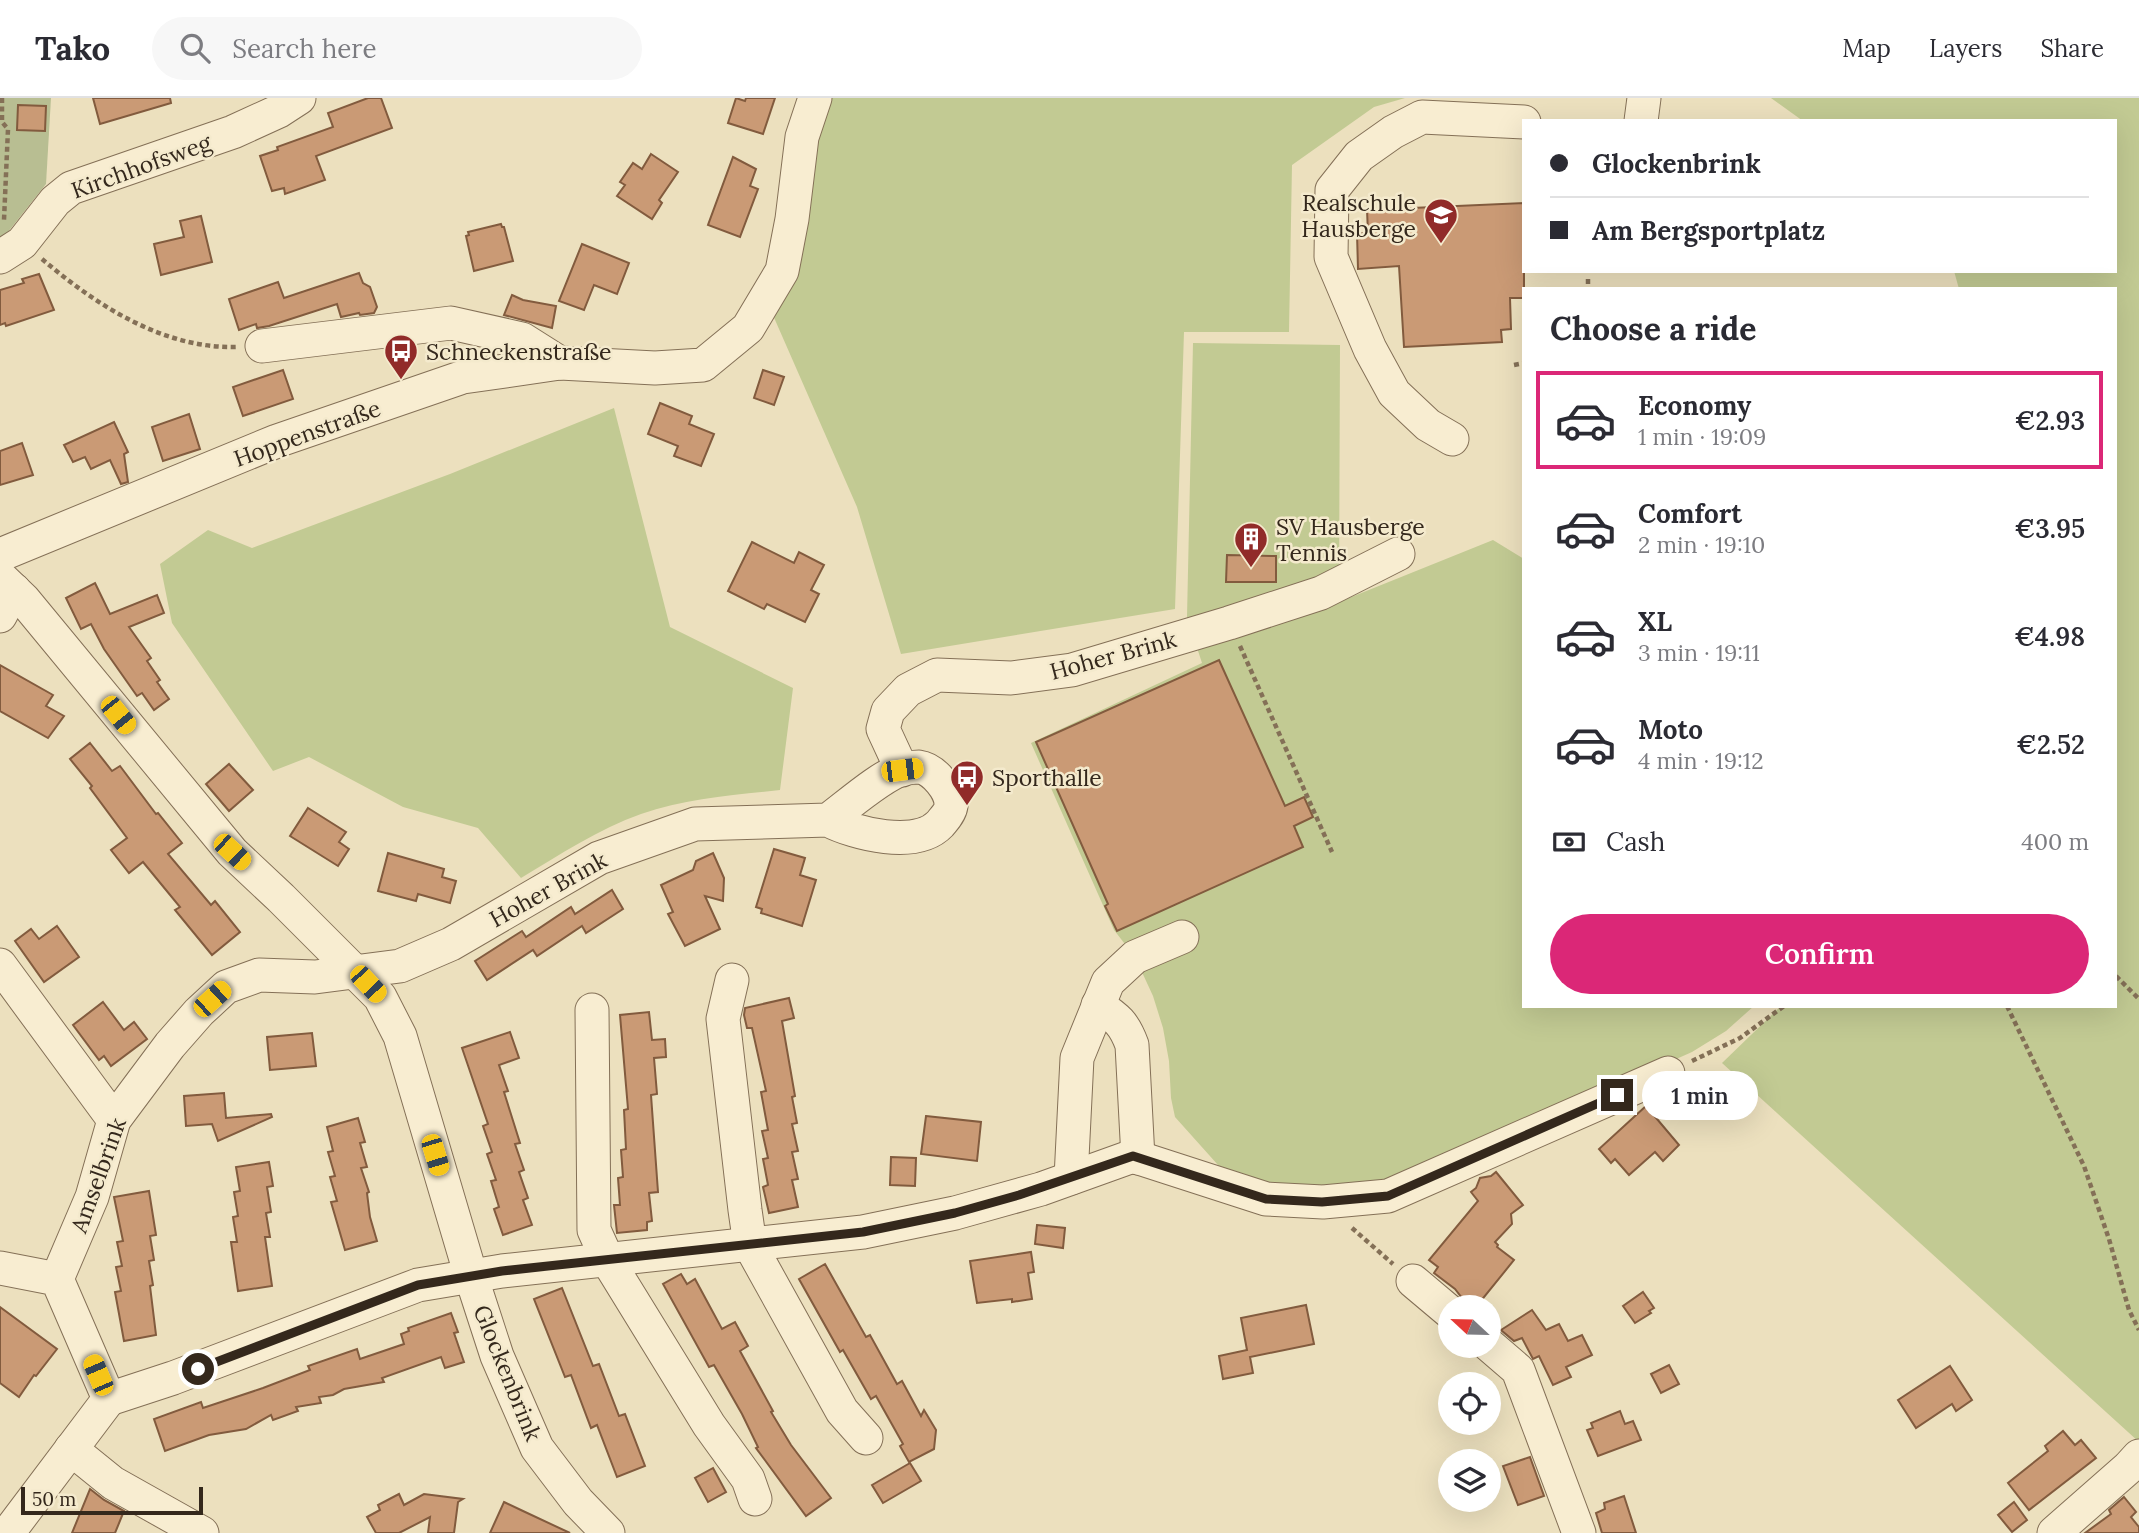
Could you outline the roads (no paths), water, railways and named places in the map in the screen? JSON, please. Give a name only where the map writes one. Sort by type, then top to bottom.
[{"type":"street","name":"Kirchhofsweg","points":[[11,250],[55,201],[71,188],[233,132],[279,111],[299,98]]},
{"type":"street","name":"Hoppenstraße","points":[[0,555],[277,441],[463,377],[560,363],[655,368],[703,365],[747,328],[782,271],[792,219],[802,137],[815,98]]},
{"type":"street","points":[[1640,119],[1644,98]]},
{"type":"street","points":[[1452,439],[1428,425],[1394,393],[1370,349],[1331,257],[1332,190],[1359,156],[1393,132],[1422,117],[1522,122]]},
{"type":"street","points":[[262,346],[451,323],[522,339],[560,363]]},
{"type":"street","name":"Hoher Brink","points":[[356,971],[400,966],[431,953],[600,858],[695,824],[828,820],[847,830],[884,836],[915,837],[934,830],[946,817],[951,806],[947,791],[936,776],[920,767],[902,770],[883,729],[888,712],[908,690],[937,675],[1011,678],[1072,670],[1321,593],[1398,554]]},
{"type":"street","points":[[5,594],[232,852],[356,971]]},
{"type":"street","points":[[828,820],[876,785],[902,770]]},
{"type":"street","points":[[1071,1178],[1077,1058],[1108,982],[1135,957],[1182,937]]},
{"type":"street","points":[[0,965],[114,1120]]},
{"type":"street","name":"Amselbrink","points":[[57,1279],[92,1197],[114,1120],[170,1045],[199,1012],[226,987],[259,975],[315,977],[356,971]]},
{"type":"street","name":"Glockenbrink","points":[[356,971],[380,997],[400,1036],[497,1356],[537,1448],[578,1502],[607,1532]]},
{"type":"street","points":[[732,980],[723,1019],[750,1245],[842,1411],[866,1438]]},
{"type":"street","points":[[1098,1005],[1117,1017],[1126,1028],[1132,1045],[1135,1157],[1266,1199],[1322,1202],[1388,1196],[1668,1073]]},
{"type":"street","points":[[592,1010],[594,1230],[608,1261],[709,1424],[748,1479],[755,1499]]},
{"type":"street","name":"Glockenbrink","points":[[108,1399],[186,1373],[418,1285],[471,1276],[863,1232],[955,1213],[1135,1157]]},
{"type":"street","points":[[0,1268],[57,1279],[108,1399],[8,1533]]},
{"type":"street","points":[[1413,1280],[1438,1302]]},
{"type":"street","points":[[1502,1356],[1518,1370],[1579,1533]]},
{"type":"street","points":[[71,1449],[113,1483],[202,1533]]},
{"type":"street","points":[[2054,1533],[2128,1468],[2139,1455]]},
{"type":"place","name":"Realschule Hausberge","points":[[1441,245]]},
{"type":"place","name":"Schneckenstraße","points":[[401,381]]},
{"type":"place","name":"SV Hausberge Tennis","points":[[1251,569]]},
{"type":"place","name":"Sporthalle","points":[[967,807]]}]
